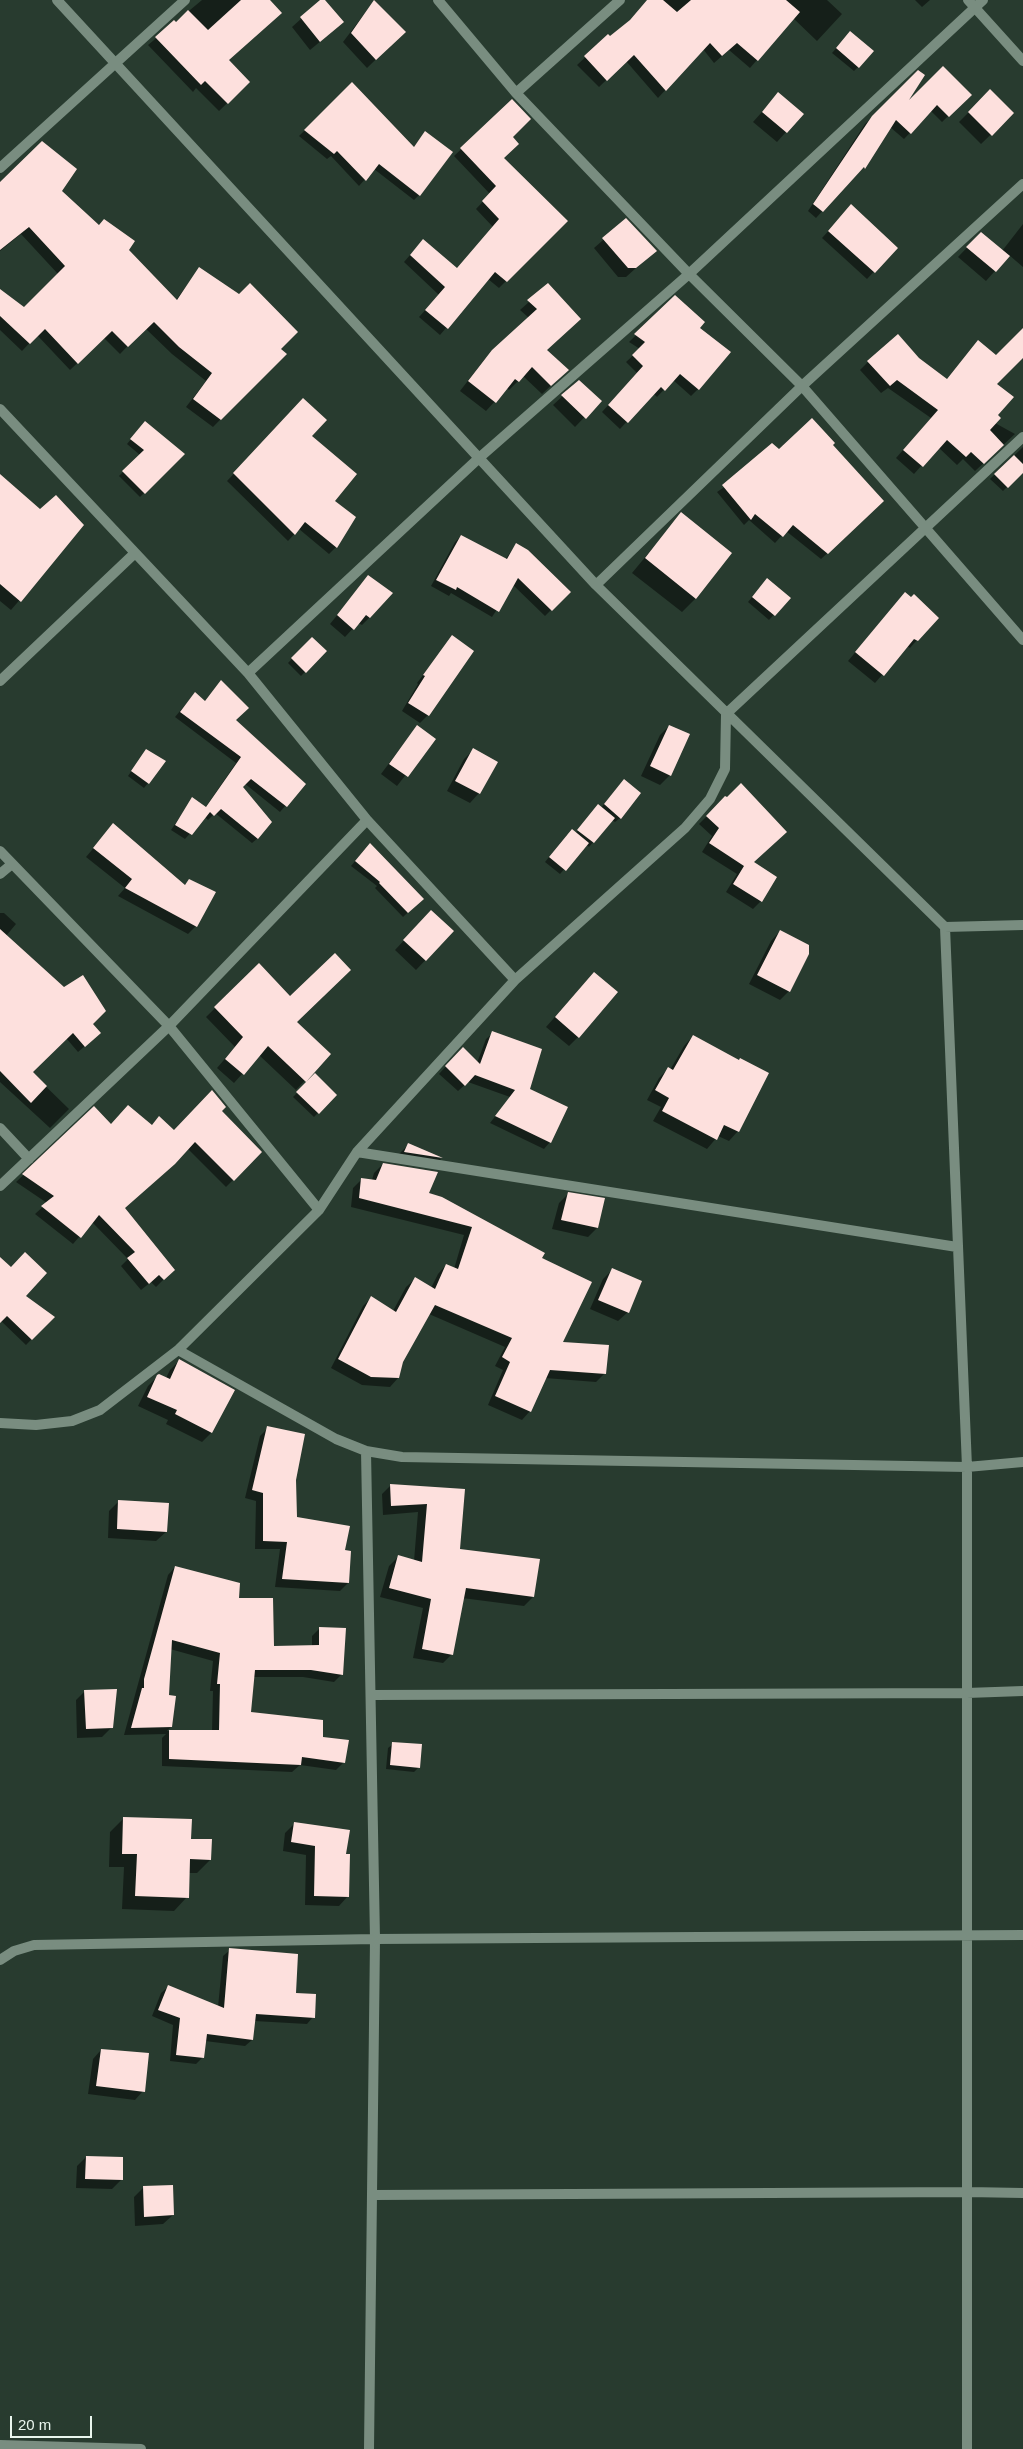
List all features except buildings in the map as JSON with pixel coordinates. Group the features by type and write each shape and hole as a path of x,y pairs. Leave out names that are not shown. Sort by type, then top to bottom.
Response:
{"street":[{"path":"57,0 596,585 945,927 967,1467 967,2449"},
{"path":"0,168 185,0"},
{"path":"438,0 516,93 689,274 802,386 1023,640"},
{"path":"516,93 620,0"},
{"path":"248,673 478,458 689,274 971,4 983,0"},
{"path":"971,4 1023,61"},
{"path":"596,585 802,386 1023,184"},
{"path":"1,413 248,673 367,820 515,980"},
{"path":"0,1423 36,1425 72,1421 100,1410 178,1350 319,1210 357,1152 515,980 685,828 710,799 725,769 726,714 1023,437"},
{"path":"0,681 135,553"},
{"path":"0,1186 168,1026 367,820"},
{"path":"0,851 168,1026 319,1210"},
{"path":"0,874 12,864"},
{"path":"945,927 1023,926"},
{"path":"0,1128 29,1159"},
{"path":"357,1152 957,1247"},
{"path":"178,1350 336,1439 366,1451 402,1457 967,1467 1023,1462"},
{"path":"366,1451 375,1939 369,2449"},
{"path":"371,1695 966,1693 1023,1691"},
{"path":"0,1960 14,1951 34,1945 375,1939 1023,1935"},
{"path":"372,2195 1023,2193"},
{"path":"0,2445 141,2449"}]}
